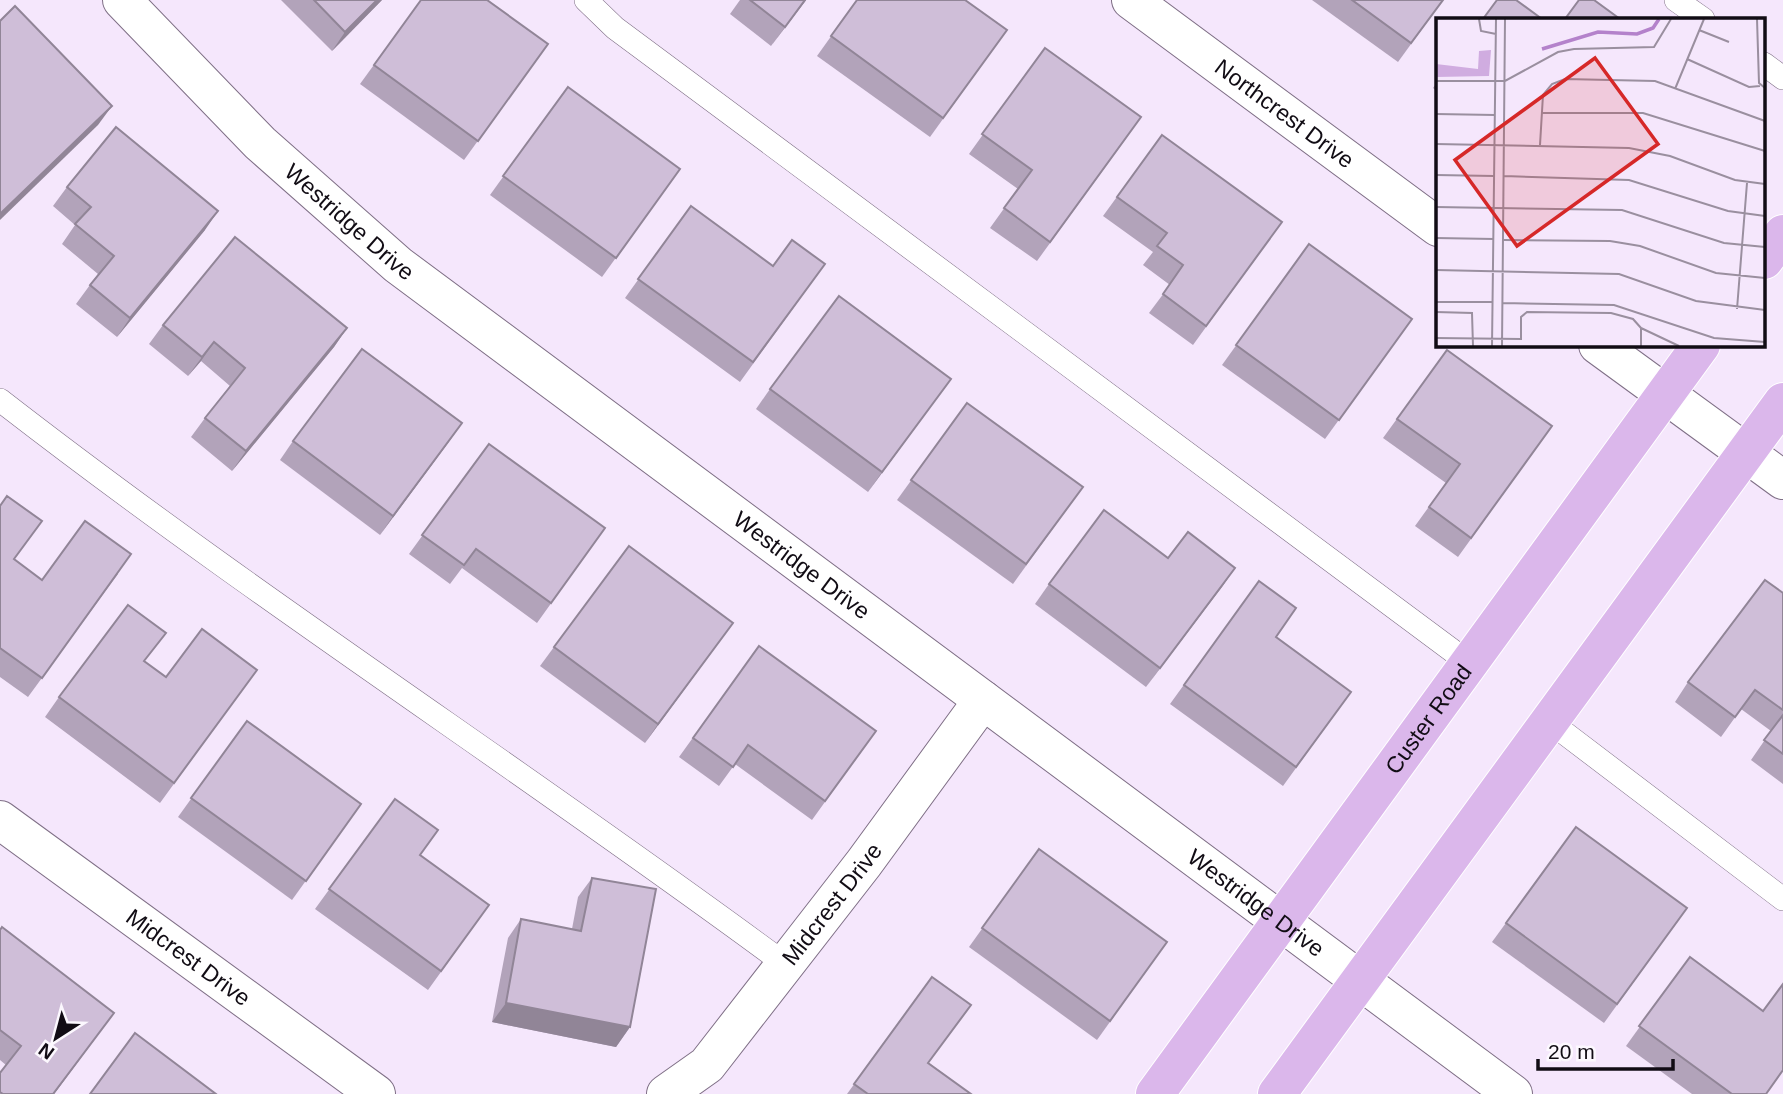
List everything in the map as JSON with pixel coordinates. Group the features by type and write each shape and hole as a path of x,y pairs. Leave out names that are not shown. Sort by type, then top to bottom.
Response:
{"main road":[{"path":"1766,257 1783,234"},
{"name":"Custer Road","path":"1155,1094 1699,346"},
{"path":"1278,1094 1783,402"}],"street":[{"name":"Westridge Drive","path":"122,0 260,144 398,265 1513,1094"},
{"name":"Northcrest Drive","path":"1131,0 1436,226"},
{"path":"1599,346 1783,480"},
{"name":"Midcrest Drive","path":"666,1094 707,1065 983,700"},
{"name":"Midcrest Drive","path":"0,820 376,1094"}],"lane":[{"path":"586,0 615,28 1469,663"},
{"path":"1676,0 1702,18"},
{"path":"1766,65 1783,78"},
{"path":"0,401 205,555 676,883 785,964"},
{"path":"1550,722 1783,899"}],"building":[{"path":"314,0 377,0 345,32"},
{"path":"421,0 487,0 548,44 478,141 374,65"},
{"path":"750,0 805,0 785,27"},
{"path":"857,0 965,0 1007,30 943,118 831,36"},
{"path":"1352,0 1443,0 1411,43"},
{"path":"1497,0 1516,0 1541,18 1484,18"},
{"path":"1579,0 1594,0 1619,18 1566,18"},
{"path":"15,6 112,106 0,214 0,21"},
{"path":"1045,48 1141,117 1050,242 1004,208 1032,170 982,134"},
{"path":"568,87 680,169 616,258 503,176"},
{"path":"116,127 218,211 130,318 90,285 114,256 75,224 91,207 67,187"},
{"path":"1162,135 1282,222 1206,326 1163,294 1183,265 1157,246 1167,233 1117,197"},
{"path":"691,206 773,266 792,240 825,264 753,362 638,279"},
{"path":"235,237 347,328 246,451 205,418 245,368 214,342 202,357 163,325"},
{"path":"1309,244 1412,319 1339,420 1236,345"},
{"path":"839,296 951,379 882,472 770,389"},
{"path":"362,349 462,423 393,516 293,441"},
{"path":"1447,350 1552,426 1471,538 1429,507 1460,464 1397,419"},
{"path":"967,403 1083,487 1026,564 911,480"},
{"path":"489,444 605,528 551,603 476,549 464,565 422,535"},
{"path":"7,496 42,521 14,559 42,580 85,521 131,554 42,678 0,648 0,506"},
{"path":"1104,510 1168,558 1188,532 1235,568 1160,668 1049,584"},
{"path":"629,546 733,623 658,724 554,647"},
{"path":"1765,580 1783,593 1783,710 1755,690 1735,717 1688,682"},
{"path":"1259,581 1296,608 1276,637 1351,692 1296,767 1184,685"},
{"path":"128,605 166,633 144,661 166,677 202,629 257,670 174,783 59,697"},
{"path":"759,646 876,731 825,801 748,745 733,767 693,738"},
{"path":"1783,715 1783,754 1764,740"},
{"path":"247,721 361,804 306,881 191,798"},
{"path":"395,799 438,830 420,855 489,905 441,971 329,889"},
{"path":"1576,827 1687,908 1617,1004 1506,923"},
{"path":"1039,849 1167,942 1110,1021 982,928"},
{"path":"592,878 656,889 630,1027 506,1003 521,919 581,931"},
{"path":"2,927 114,1013 53,1094 0,1092 0,1073 21,1046 0,1030"},
{"path":"1690,957 1763,1011 1783,984 1783,1070 1766,1094 1732,1094 1639,1026"},
{"path":"932,977 971,1005 928,1063 971,1094 868,1094 854,1084"},
{"path":"135,1033 216,1094 90,1094"}]}
